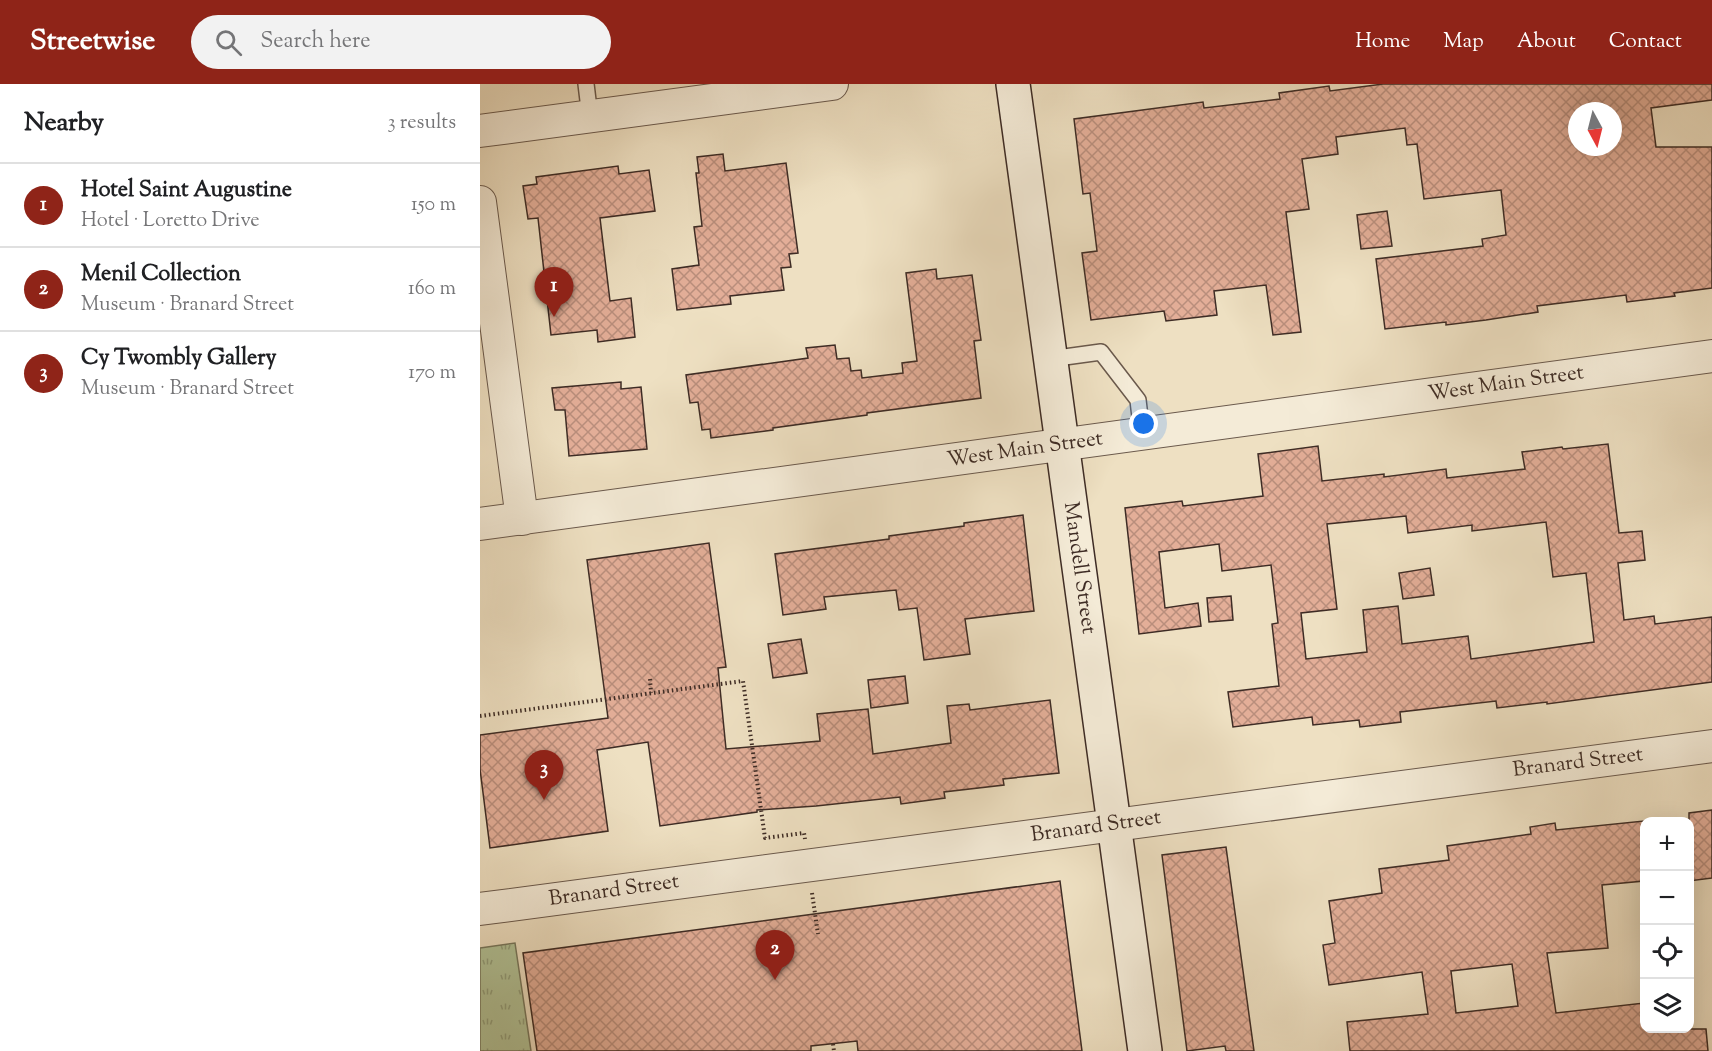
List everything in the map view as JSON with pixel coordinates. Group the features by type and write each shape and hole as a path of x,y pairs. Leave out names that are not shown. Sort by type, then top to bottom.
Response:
{"street":[{"path":"480,131 832,84"},
{"name":"Mandell Street","path":"1013,84 1145,1051"},
{"path":"480,202 522,519"},
{"name":"West Main Street","path":"480,524 1712,356"},
{"name":"Branard Street","path":"480,909 1712,746"}],"lane":[{"path":"586,84 590,117"},
{"path":"1050,359 1101,352 1138,400 1142,434"}],"path":[{"path":"650,679 651,693"},
{"path":"480,716 743,681 765,838 804,833 806,846"},
{"path":"812,889 818,934"},
{"path":"833,1044 834,1051"}],"green space":[{"path":"515,943 531,1051 480,1051 480,948"}],"building":[{"path":"1383,84 1712,84 1712,100 1651,108 1656,147 1712,147 1712,288 1674,293 1675,296 1627,302 1626,295 1537,306 1538,312 1486,320 1385,329 1376,259 1483,246 1482,239 1506,235 1501,190 1424,199 1417,144 1407,145 1405,128 1336,137 1338,154 1302,159 1309,209 1286,212 1301,332 1273,335 1266,285 1214,291 1217,315 1166,321 1164,311 1091,320 1082,253 1097,251 1090,193 1083,194 1074,119 1203,102 1204,108 1280,99 1279,93 1329,86 1330,91"},
{"path":"723,154 725,171 786,163 798,253 789,254 791,267 781,268 784,290 730,296 731,304 677,310 672,269 699,265 694,227 702,226 696,173 699,173 697,157"},
{"path":"618,166 619,174 649,170 655,211 600,218 610,301 631,298 635,337 598,342 597,330 551,335 538,218 528,219 523,186 537,184 536,177"},
{"path":"1387,211 1392,246 1361,249 1357,215"},
{"path":"936,269 937,279 972,275 981,340 974,341 981,398 867,413 867,415 711,438 710,429 702,430 698,402 690,403 686,375 808,358 806,348 835,345 837,359 849,358 851,371 861,370 862,378 903,373 902,363 917,361 906,273"},
{"path":"621,382 621,389 641,387 647,449 569,456 565,410 555,410 552,388"},
{"path":"1608,444 1619,533 1642,531 1645,560 1618,563 1624,620 1654,616 1655,624 1712,617 1712,682 1547,704 1547,702 1497,708 1496,701 1400,712 1401,722 1360,727 1359,720 1313,725 1312,717 1233,727 1228,692 1279,686 1272,624 1278,623 1271,565 1222,571 1219,544 1159,552 1165,608 1198,603 1201,626 1139,634 1125,508 1182,501 1183,506 1263,496 1258,454 1318,446 1322,481 1384,474 1384,477 1446,469 1447,478 1525,469 1522,452 1562,447 1563,449","holes":["1406,516 1408,533 1472,525 1472,531 1546,522 1553,577 1586,573 1594,642 1471,659 1468,636 1402,644 1398,606 1363,610 1367,652 1306,659 1301,613 1337,609 1327,524"]},
{"path":"1023,515 1034,611 965,619 970,654 924,660 917,608 899,610 896,590 824,597 826,609 783,615 775,554 889,539 889,536"},
{"path":"709,543 726,667 718,668 726,749 820,741 817,714 868,709 873,754 951,743 947,706 969,704 970,710 1050,700 1059,773 1003,779 1004,785 944,792 945,798 901,804 900,797 757,810 757,812 660,826 648,742 597,750 608,831 490,848 480,769 480,735 608,718 587,560"},
{"path":"1430,568 1434,595 1403,599 1399,573"},
{"path":"1231,596 1233,620 1209,622 1207,598"},
{"path":"801,639 807,673 773,678 768,644"},
{"path":"905,676 908,703 871,708 868,680"},
{"path":"1712,810 1712,878 1694,880 1694,817 1689,817 1689,813"},
{"path":"1640,821 1640,881 1602,885 1608,948 1547,953 1556,1013 1640,1003 1640,1033 1694,1033 1694,1029 1706,1029 1708,1051 1350,1051 1347,1022 1428,1014 1422,972 1329,985 1323,945 1335,943 1329,901 1382,893 1379,869 1449,860 1447,846 1531,834 1530,827 1555,823 1556,830","holes":["1512,964 1518,1006 1456,1013 1451,971"]},
{"path":"1226,847 1254,1051 1226,1051 1225,1046 1187,1051 1162,855"},
{"path":"1060,881 1082,1051 858,1051 857,1041 811,1046 811,1051 537,1051 523,953"}],"place":[{"name":"Hotel Saint Augustine","path":"554,317"},
{"name":"Cy Twombly Gallery","path":"544,800"},
{"name":"Menil Collection","path":"775,980"}]}
